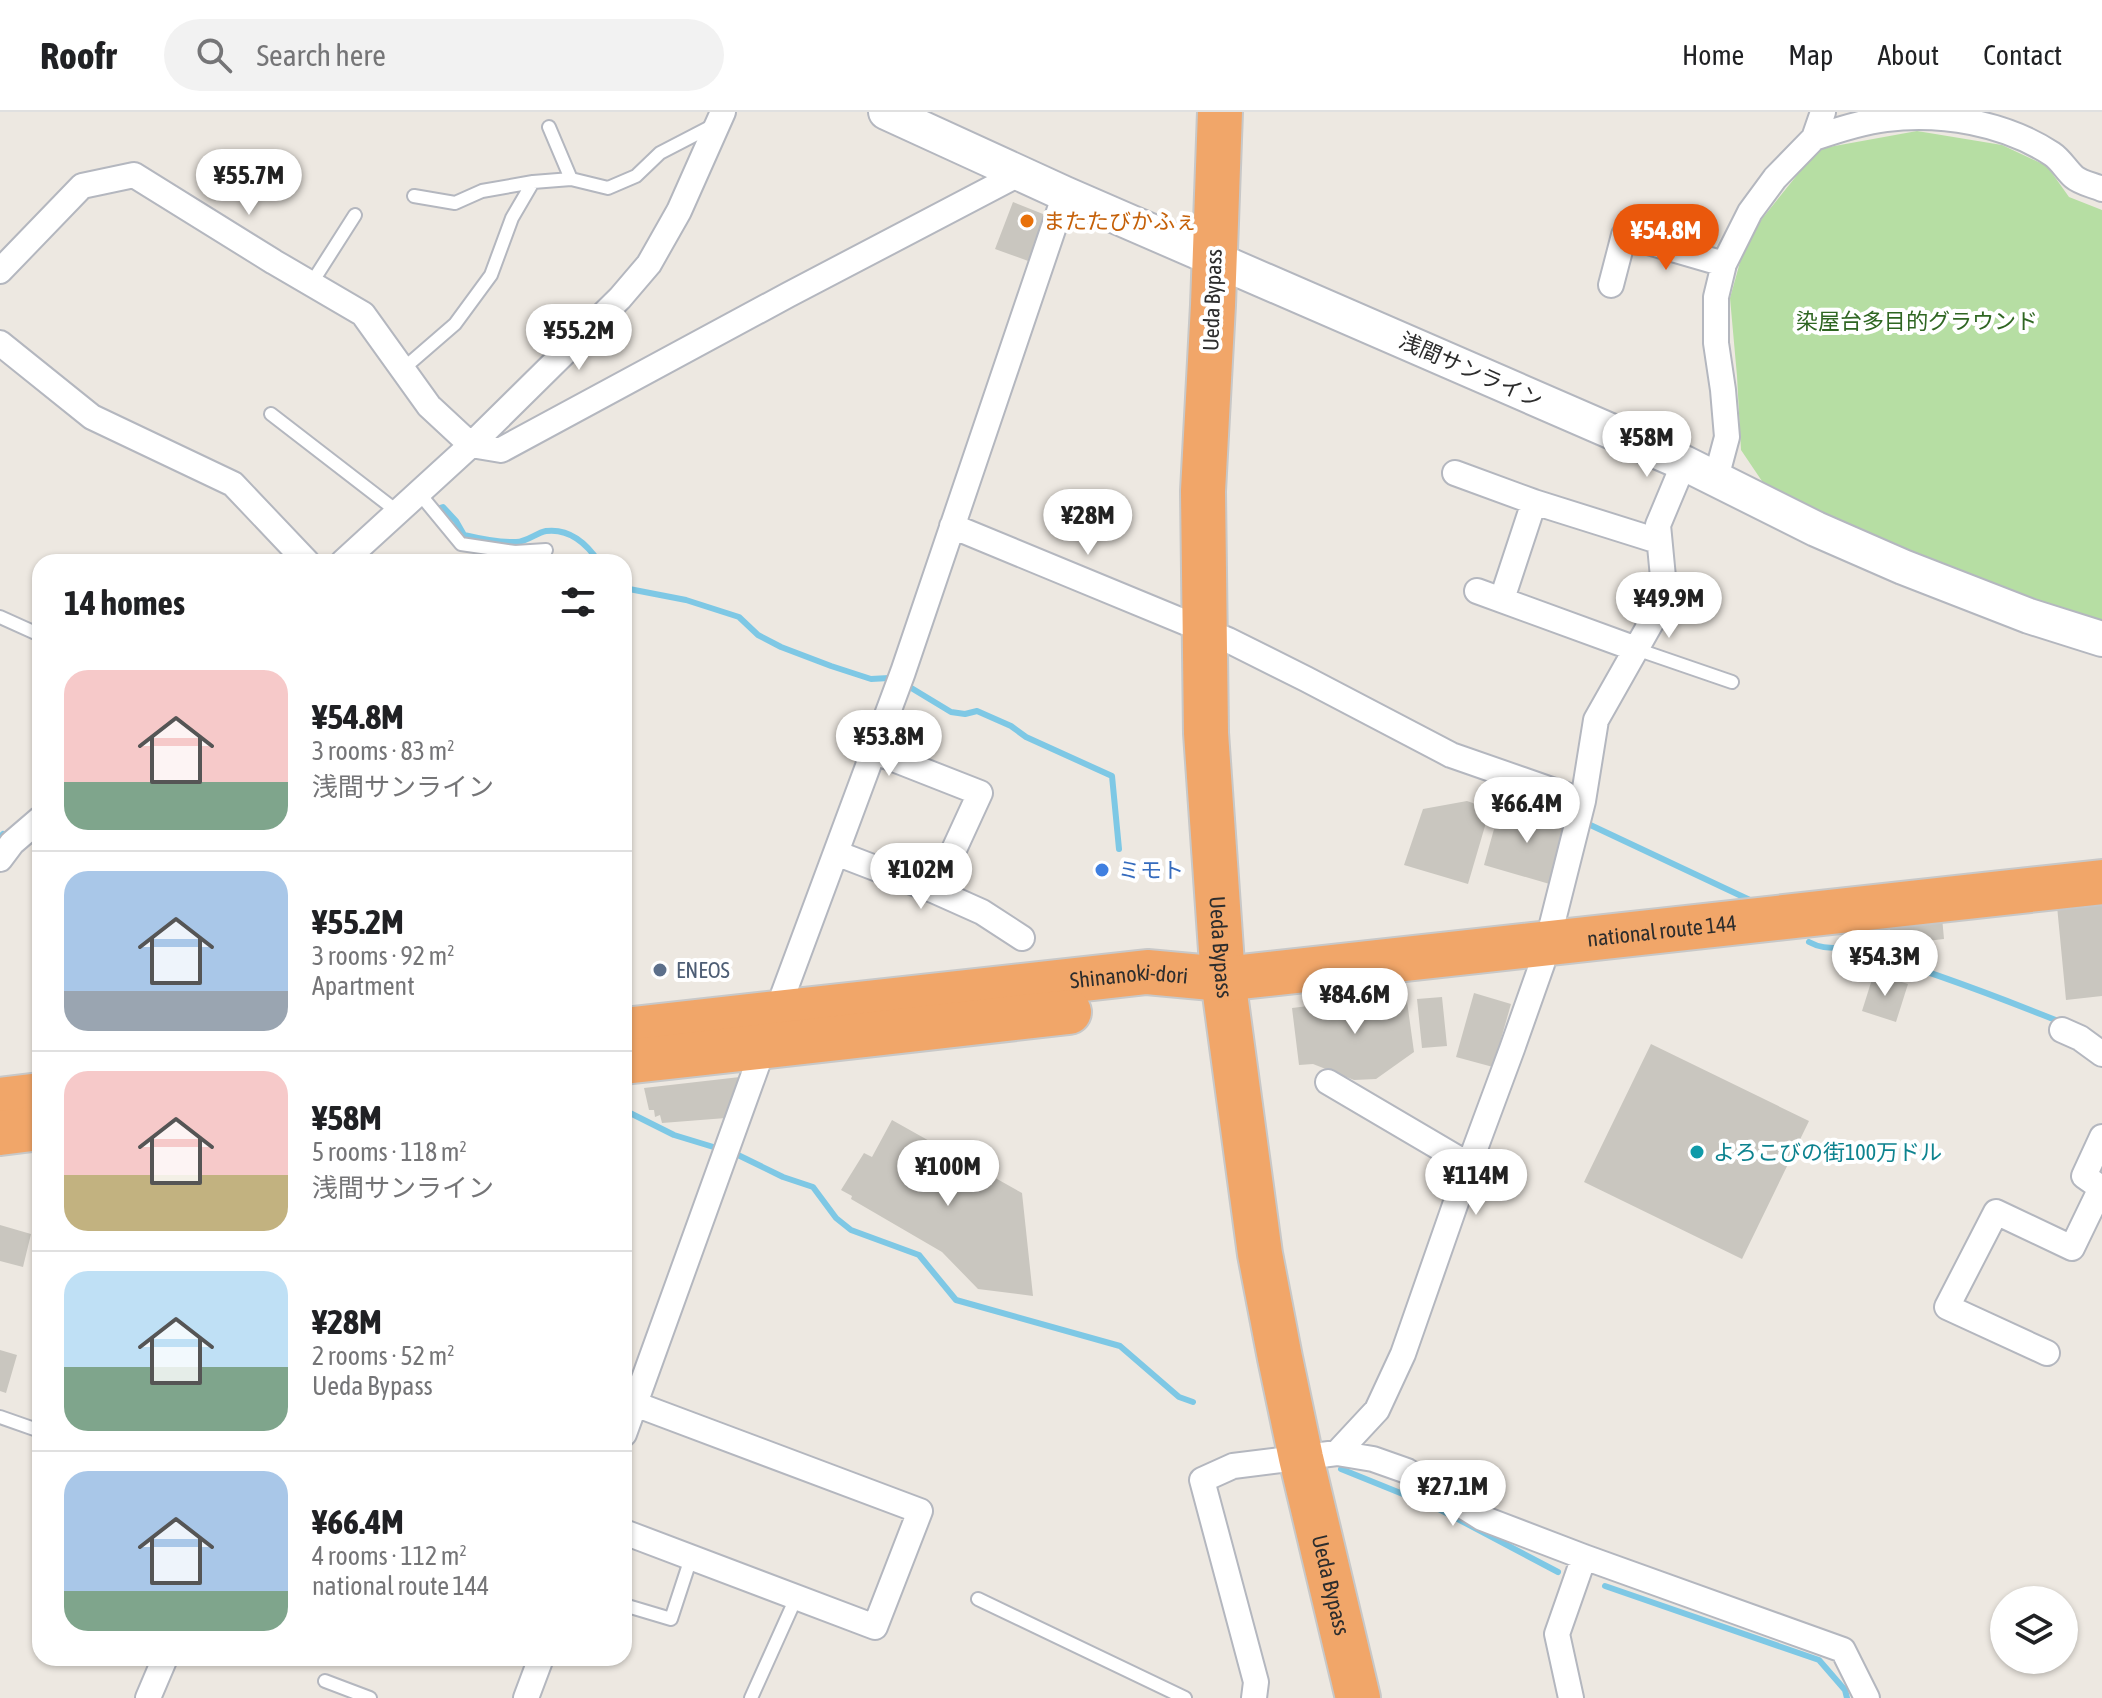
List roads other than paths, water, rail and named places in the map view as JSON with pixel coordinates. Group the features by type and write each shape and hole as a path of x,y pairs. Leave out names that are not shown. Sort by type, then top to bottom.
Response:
{"highway":[{"name":"Ueda Bypass","path":"1220,112 1203,491 1206,733 1223,979 1260,1254 1319,1456 1358,1698"},
{"name":"Ueda Bypass","path":"1216,184 1226,112"},
{"name":"national route 144","path":"1223,979 2102,882"},
{"name":"Shinanoki-dori","path":"632,1030 770,1030 1146,1003 1223,979"},
{"name":"Shinanoki-dori","path":"632,1060 770,1030"},
{"path":"0,1100 32,1096"},
{"path":"0,1133 32,1129"}],"street":[{"name":"浅間サンライン","path":"886,112 1019,174 1684,463 1816,529 1903,567 2029,616 2102,639"},
{"path":"1716,478 1727,437 1716,343 1716,297 1724,264 1750,212 1775,178 1814,138 1823,112"},
{"path":"352,554 471,445 620,298 649,264 679,211 720,118"},
{"path":"1814,138 1850,125 1887,118 1936,118 1978,124 2016,135 2055,156 2075,178 2102,189"},
{"path":"0,271 82,186 134,175 363,314 429,406 471,445 501,450 1019,174"},
{"path":"632,1405 873,751 1065,194"},
{"path":"1611,285 1624,235 1724,264"},
{"path":"0,343 92,417 233,484 299,554"},
{"path":"1319,1456 1377,1410 1403,1354 1542,964 1583,801 1596,720 1665,598 1658,525 1684,463"},
{"path":"1455,473 1534,502 1658,541"},
{"path":"1502,599 1534,502"},
{"path":"952,526 1228,640 1451,755 1583,801"},
{"path":"1477,591 1636,649"},
{"path":"873,751 980,793 935,891"},
{"path":"0,859 12,843 32,826"},
{"path":"836,853 982,912 1022,938"},
{"path":"2062,1030 2080,1038 2102,1054"},
{"path":"1328,1082 1469,1165"},
{"path":"2047,1353 1947,1307 1996,1212 2072,1248 2101,1188 2084,1176 2102,1137"},
{"path":"632,1535 875,1627 920,1511 636,1391"},
{"path":"1254,1698 1256,1682 1202,1480 1233,1466 1319,1456 1373,1459 1407,1471 1482,1518 1843,1650 1867,1698"},
{"path":"1571,1698 1557,1634 1584,1557"},
{"path":"148,1698 162,1666"},
{"path":"526,1698 538,1666"}],"lane":[{"path":"414,196 455,203 482,191 571,179 608,188 636,176 660,153 720,118"},
{"path":"549,127 571,179"},
{"path":"403,369 455,324 491,275 512,218 533,182"},
{"path":"311,284 355,215"},
{"path":"271,414 398,512"},
{"path":"419,493 461,544 515,552 546,550 544,554"},
{"path":"0,617 32,631"},
{"path":"1636,649 1732,682"},
{"path":"0,1417 32,1428"},
{"path":"632,1607 671,1619 691,1558"},
{"path":"751,1698 796,1598"},
{"path":"978,1599 1185,1698"},
{"path":"325,1681 370,1698"}],"waterway":[{"path":"437,509 443,507 464,535 516,542 546,531 563,532 583,543 593,554"},
{"path":"632,590 686,600 739,617 758,635 781,647 871,679 889,678"},
{"path":"908,686 951,712 965,714 977,711 1112,776 1119,849"},
{"path":"1584,822 1752,901"},
{"path":"0,837 3,834"},
{"path":"1809,942 1822,947 1858,950 1910,966 2063,1023"},
{"path":"632,1114 674,1135 720,1149"},
{"path":"738,1155 783,1177 813,1187 836,1218 851,1230 919,1255 956,1300 1120,1346 1179,1397 1193,1402"},
{"path":"1341,1469 1435,1507 1558,1572"},
{"path":"1605,1586 1819,1660 1845,1690 1847,1698"}],"place":[{"name":"またたびかふぇ","path":"1027,221"},
{"name":"ミモト","path":"1102,870"},
{"name":"ENEOS","path":"660,970"},
{"name":"よろこびの街100万ドル","path":"1697,1152"}],"park label":[{"name":"染屋台多目的グラウンド","path":"1917,321"}]}
